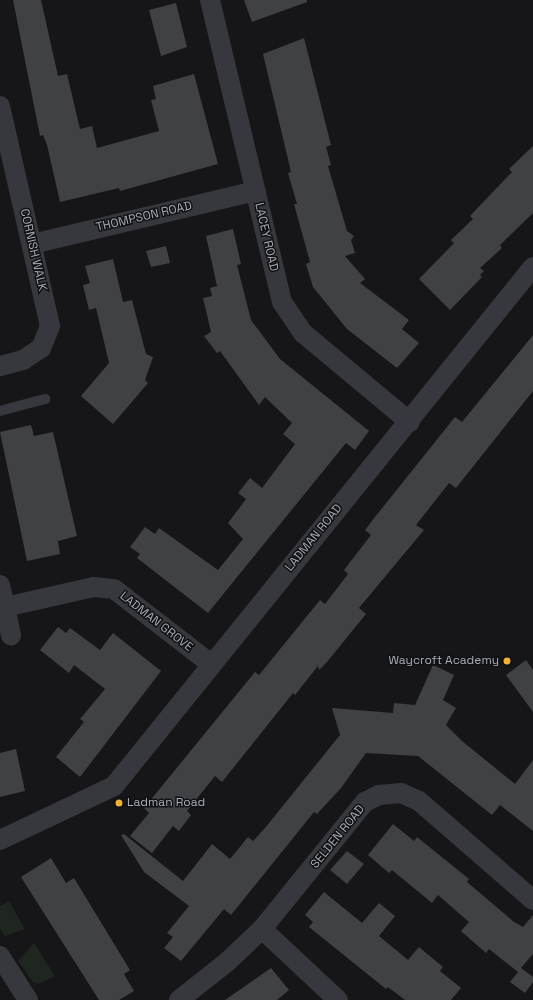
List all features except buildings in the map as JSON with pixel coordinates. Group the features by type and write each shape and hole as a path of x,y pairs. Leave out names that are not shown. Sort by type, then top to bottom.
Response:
{"street":[{"name":"LACEY ROAD","path":"210,0 282,302 303,333 410,422"},
{"name":"CORNISH WALK","path":"0,366 23,360 41,348 50,326 2,119"},
{"name":"THOMPSON ROAD","path":"32,244 256,191"},
{"name":"LADMAN ROAD","path":"0,840 114,786 211,664 410,422 533,267"},
{"path":"0,585 11,635"},
{"name":"LADMAN GROVE","path":"5,607 105,586 114,589 211,664"},
{"name":"SELDEN ROAD","path":"179,1000 227,962 262,929 365,802 390,793 411,796 419,801 532,897"},
{"path":"262,929 338,1000"},
{"path":"0,956 28,1000"}],"lane":[{"path":"0,411 45,399"}],"shaded area":[{"path":"9,901 25,929 5,936 0,929 0,906"},
{"path":"34,943 55,976 38,984 33,982 18,961"}],"place":[{"name":"Waycroft Academy","path":"507,661"},
{"name":"Ladman Road","path":"119,803"}]}
